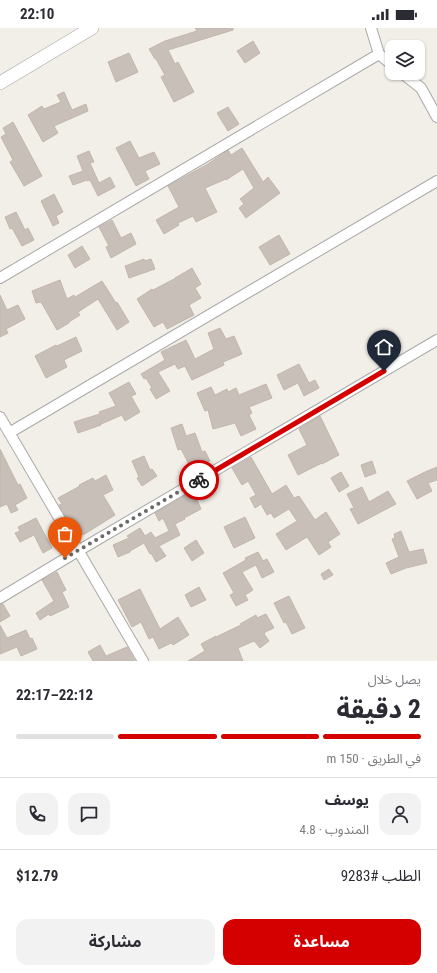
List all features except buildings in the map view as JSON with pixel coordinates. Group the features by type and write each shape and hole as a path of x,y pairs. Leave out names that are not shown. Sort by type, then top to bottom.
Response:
{"street":[{"path":"0,83 92,28"},
{"path":"371,28 379,54 385,59"},
{"path":"0,278 379,54"},
{"path":"411,80 421,88 437,117"},
{"path":"9,433 437,181"},
{"path":"0,598 437,340"},
{"path":"0,417 143,661"}],"way so far":[{"path":"65,558 199,480"}],"route":[{"path":"199,480 384,371"}]}
